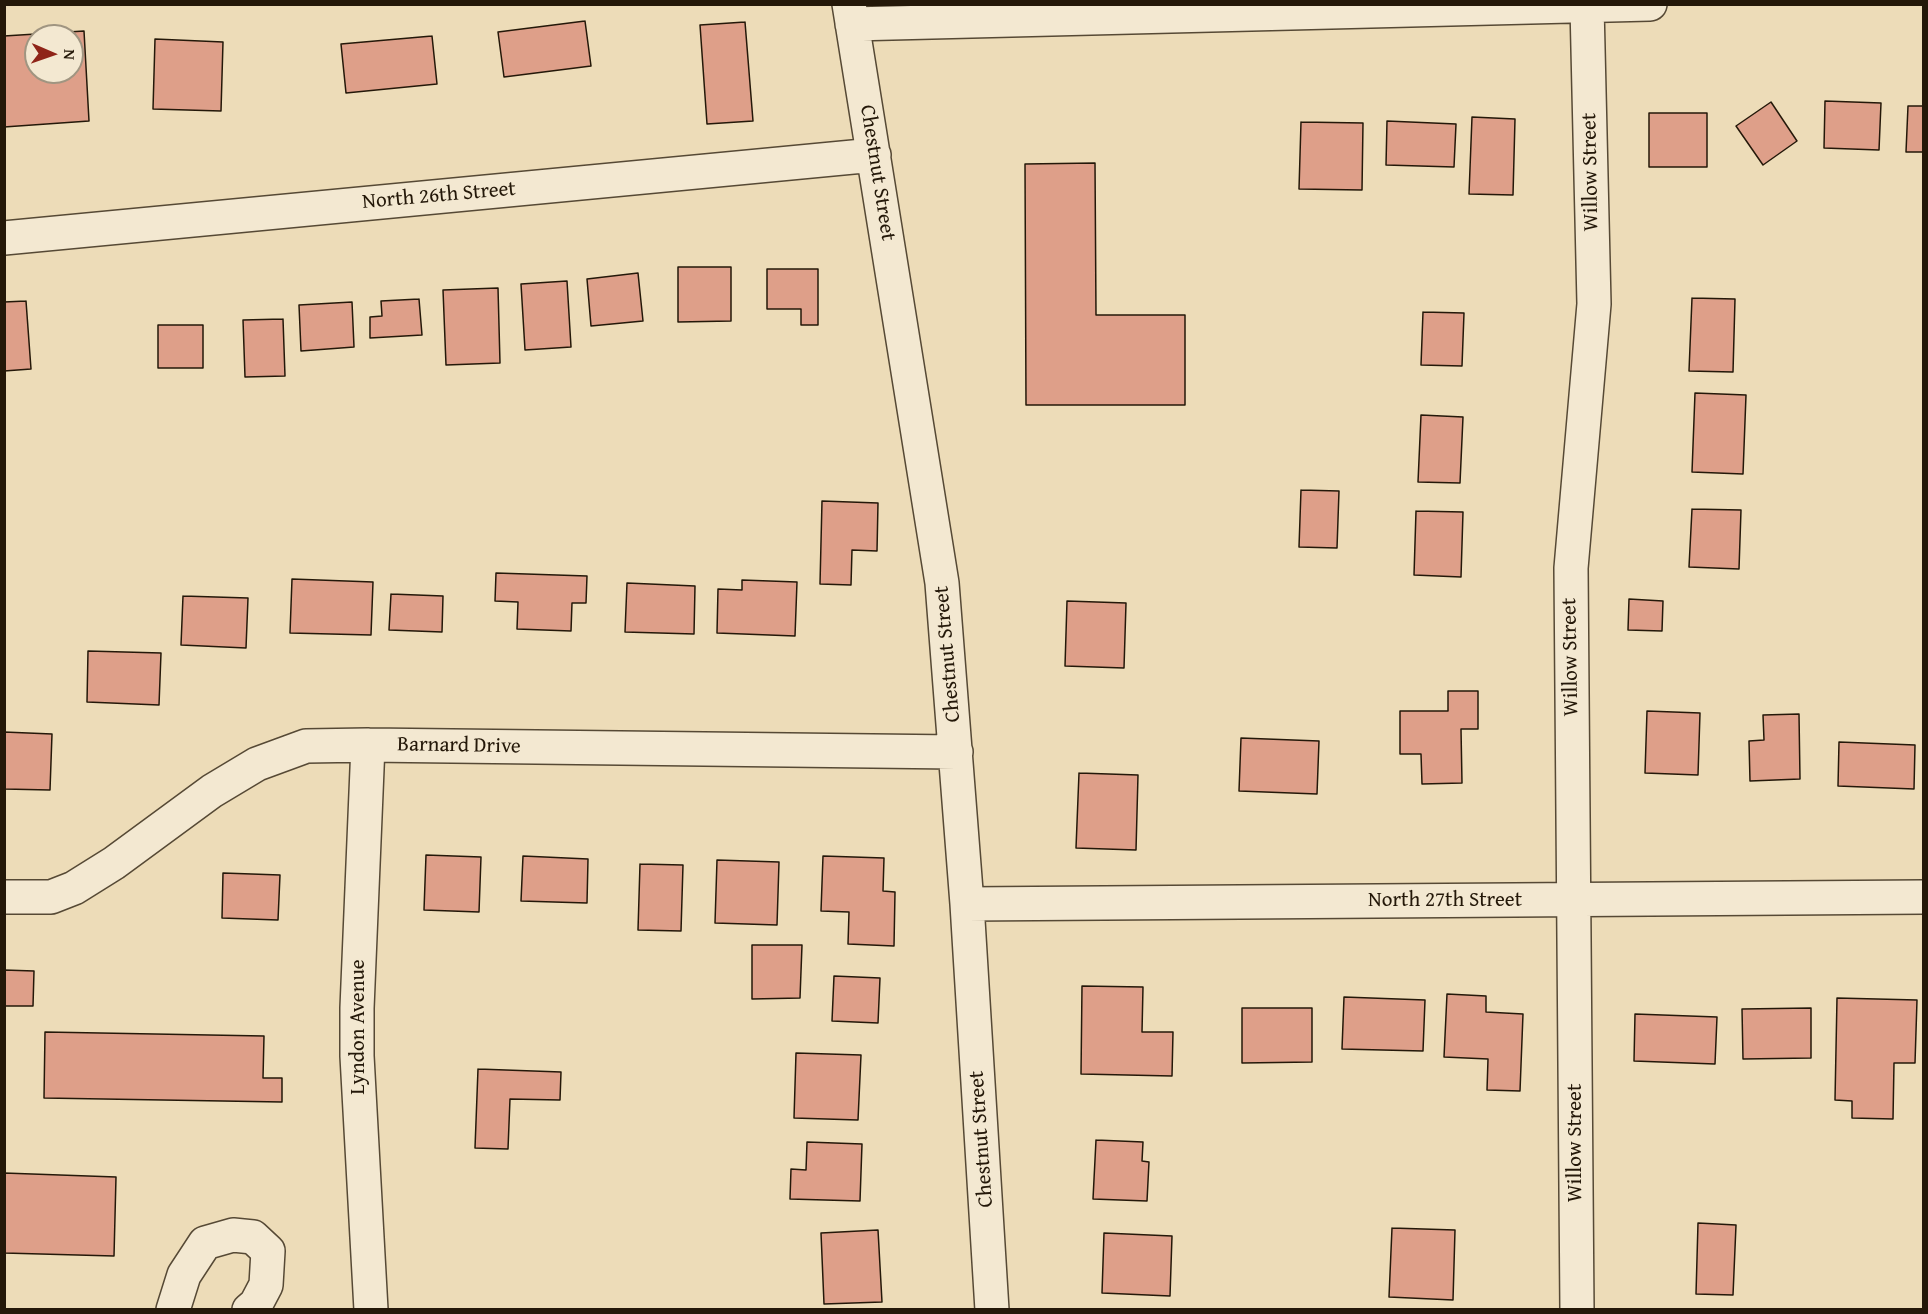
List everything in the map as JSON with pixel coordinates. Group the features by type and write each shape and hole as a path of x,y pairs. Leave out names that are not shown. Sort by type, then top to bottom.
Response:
{"street":[{"path":"851,14 1650,4"},
{"name":"Willow Street","path":"1577,1310 1570,568 1593,304 1587,6"},
{"name":"Chestnut Street","path":"851,14 942,583 967,904 992,1310"},
{"name":"North 26th Street","path":"4,238 874,155"},
{"name":"Lyndon Avenue","path":"368,745 357,1056 371,1310"},
{"name":"Barnard Drive","path":"4,897 51,897 74,888 114,863 212,791 257,764 306,746 956,752"},
{"name":"North 27th Street","path":"967,904 1923,897"},
{"path":"172,1310 184,1275 205,1243 233,1235 253,1238 268,1251 266,1285 256,1304 249,1310"}],"building":[{"path":"585,21 591,66 504,77 498,32"},
{"path":"745,22 753,121 707,124 700,25"},
{"path":"84,31 89,121 4,127 4,36 24,35 24,84 84,84"},
{"path":"432,36 437,84 346,93 341,44"},
{"path":"155,39 223,42 221,111 153,109"},
{"path":"1825,101 1881,103 1879,150 1824,148"},
{"path":"1771,102 1797,141 1763,165 1736,126"},
{"path":"1908,106 1924,106 1924,152 1906,152"},
{"path":"1649,113 1707,113 1707,167 1649,167"},
{"path":"1472,117 1515,119 1513,195 1469,194"},
{"path":"1387,121 1456,124 1454,167 1386,165"},
{"path":"1301,122 1363,123 1362,190 1299,189"},
{"path":"1095,163 1096,315 1185,315 1185,405 1026,405 1025,164"},
{"path":"678,267 731,267 731,321 678,322"},
{"path":"767,269 818,269 818,325 801,325 801,309 767,309"},
{"path":"638,273 643,321 591,326 587,279"},
{"path":"567,281 571,347 525,350 521,284"},
{"path":"498,288 500,363 446,365 443,290"},
{"path":"1692,298 1735,299 1733,372 1689,371"},
{"path":"419,299 422,335 370,338 370,317 382,316 381,301"},
{"path":"26,301 31,369 4,371 4,302"},
{"path":"352,302 354,347 301,351 299,305"},
{"path":"1423,312 1464,313 1462,366 1421,365"},
{"path":"283,319 285,376 245,377 243,320"},
{"path":"158,325 203,325 203,368 158,368"},
{"path":"1695,393 1746,395 1743,474 1692,472"},
{"path":"1421,415 1463,417 1460,483 1418,482"},
{"path":"1301,490 1339,491 1337,548 1299,547"},
{"path":"822,501 878,503 877,551 852,550 851,585 820,584"},
{"path":"1692,509 1741,510 1739,569 1689,567"},
{"path":"1416,511 1463,512 1461,577 1414,575"},
{"path":"496,573 587,576 586,603 572,603 571,631 517,629 518,602 495,601"},
{"path":"292,579 373,582 371,635 290,633"},
{"path":"742,580 797,582 795,636 717,633 718,589 742,590"},
{"path":"627,583 695,586 694,634 625,632"},
{"path":"391,594 443,596 442,632 389,630"},
{"path":"183,596 248,598 246,648 181,645"},
{"path":"1629,599 1663,601 1662,631 1628,630"},
{"path":"1067,601 1126,603 1124,668 1065,666"},
{"path":"88,651 161,653 159,705 87,702"},
{"path":"1448,691 1478,691 1478,729 1461,729 1462,783 1422,784 1421,754 1400,754 1400,711 1448,711"},
{"path":"1647,711 1700,713 1698,775 1645,773"},
{"path":"1799,714 1800,779 1750,781 1749,741 1764,740 1763,715"},
{"path":"4,732 52,734 50,790 4,789"},
{"path":"1241,738 1319,741 1317,794 1239,791"},
{"path":"1839,742 1915,745 1914,789 1838,786"},
{"path":"1079,773 1138,775 1136,850 1076,848"},
{"path":"426,855 481,857 479,912 424,910"},
{"path":"523,856 588,859 587,903 521,901"},
{"path":"823,856 884,858 883,891 895,892 894,946 848,944 849,912 821,911"},
{"path":"717,860 779,862 777,925 715,923"},
{"path":"640,864 683,865 681,931 638,930"},
{"path":"223,873 280,875 278,920 222,918"},
{"path":"752,945 802,945 800,998 752,999"},
{"path":"4,970 34,971 33,1006 4,1006"},
{"path":"834,976 880,978 878,1023 832,1021"},
{"path":"1082,986 1143,987 1142,1032 1173,1032 1172,1076 1081,1074"},
{"path":"1447,994 1486,996 1486,1012 1523,1014 1520,1091 1487,1090 1488,1059 1444,1057"},
{"path":"1344,997 1425,1000 1423,1051 1342,1049"},
{"path":"1837,998 1917,1000 1915,1063 1894,1063 1893,1119 1852,1118 1852,1101 1835,1100"},
{"path":"1242,1008 1312,1008 1312,1062 1242,1063"},
{"path":"1811,1008 1811,1058 1743,1059 1742,1009"},
{"path":"1635,1014 1717,1017 1715,1064 1634,1061"},
{"path":"45,1032 264,1036 263,1078 282,1078 282,1102 44,1098"},
{"path":"796,1053 861,1055 858,1120 794,1118"},
{"path":"478,1069 561,1072 560,1100 510,1099 508,1149 475,1148"},
{"path":"1096,1140 1143,1142 1142,1161 1149,1162 1147,1201 1093,1199"},
{"path":"807,1142 862,1144 860,1201 790,1199 791,1169 806,1170"},
{"path":"4,1173 116,1177 114,1256 4,1253"},
{"path":"1698,1223 1736,1225 1733,1295 1696,1294"},
{"path":"1392,1228 1455,1230 1453,1300 1389,1297"},
{"path":"878,1230 882,1302 824,1304 821,1233"},
{"path":"1104,1233 1172,1236 1170,1296 1102,1293"}]}
